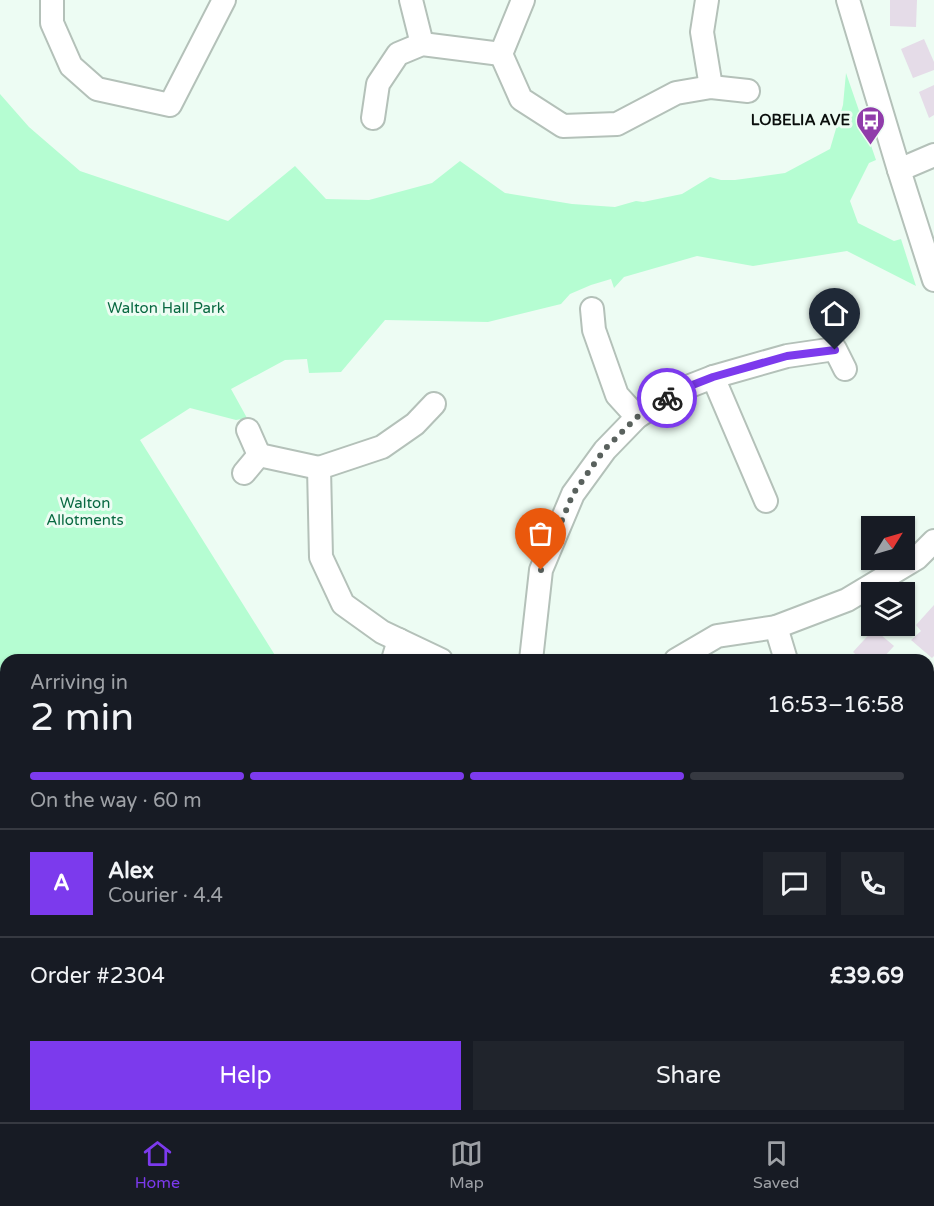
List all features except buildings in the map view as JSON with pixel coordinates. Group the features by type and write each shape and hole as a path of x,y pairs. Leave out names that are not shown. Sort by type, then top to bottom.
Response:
{"street":[{"path":"52,0 52,23 71,66 97,89 170,105 224,0"},
{"path":"411,0 422,44"},
{"path":"523,0 501,54 521,99 562,126 617,124 676,93 711,87 748,91"},
{"path":"707,0 702,32 711,87"},
{"path":"848,0 934,280"},
{"path":"374,118 378,84 398,54 422,44 501,54"},
{"path":"899,170 934,155"},
{"path":"592,309 594,330 617,395 637,417"},
{"path":"532,654 541,570 573,494 604,450 637,417 677,391 713,377 787,356 835,350 845,369"},
{"path":"713,377 766,501"},
{"path":"259,454 319,468 381,447 415,424 434,404"},
{"path":"248,430 259,454"},
{"path":"244,473 259,454"},
{"path":"319,468 321,557 343,604 382,632 396,650 414,654"},
{"path":"686,654 717,636 776,627 847,600 916,558 934,541"},
{"path":"776,627 784,654"}],"green space":[{"name":"Walton Hall Park","path":"846,73 876,160 869,163 850,201 858,223 894,241 901,239 916,286 847,251 753,266 697,256 624,277 614,288 611,279 570,294 561,304 488,322 385,320 341,372 309,373 307,359 285,360 231,389 247,418 236,420 190,408 140,440 274,654 0,654 0,94 29,127 80,171 228,221 295,166 326,199 369,200 432,183 460,161 505,193 572,204 615,207 636,201 643,202 682,194 710,177 735,180 785,173 830,149 843,105"}],"way so far":[{"path":"541,570 573,494 604,450 637,417 667,398"}],"place":[{"name":"LOBELIA AVE","path":"871,146"}],"route":[{"path":"667,398 677,391 713,377 787,356 835,350"}],"park label":[{"name":"Walton Allotments","path":"85,512"}]}
